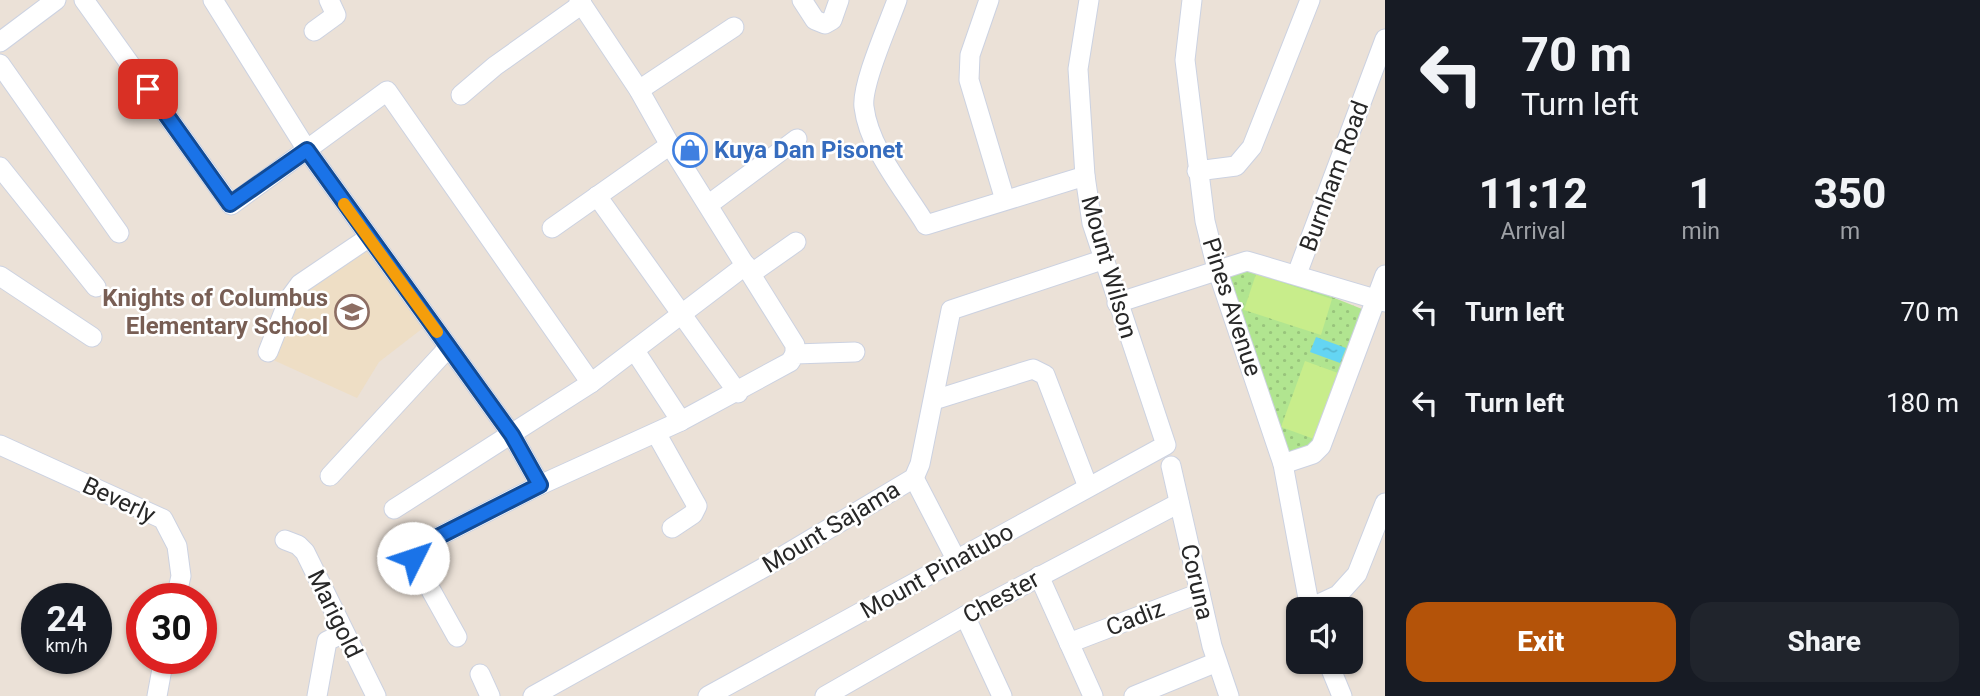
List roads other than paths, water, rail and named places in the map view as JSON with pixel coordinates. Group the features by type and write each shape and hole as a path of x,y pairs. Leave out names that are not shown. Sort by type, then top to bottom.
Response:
{"street":[{"path":"0,42 55,0"},
{"path":"84,0 230,204 387,91 591,383"},
{"path":"213,0 307,150 512,435 540,485"},
{"path":"314,32 336,15 329,0"},
{"path":"802,0 820,24 832,20 839,0"},
{"path":"897,0 863,105 869,128 883,156 926,225 1085,176"},
{"path":"989,0 970,55 969,80 1005,200"},
{"name":"Mount Wilson","path":"1090,0 1078,69 1085,176 1092,223 1102,260 1166,445"},
{"name":"Pines Avenue","path":"1192,0 1185,60 1197,171 1217,269 1283,464 1308,597"},
{"path":"1197,171 1236,166 1252,147 1310,0"},
{"path":"457,637 412,554 420,546 540,485 738,393 790,362 795,354 795,345 749,269 670,145 639,90 580,2 461,95"},
{"path":"639,90 734,27"},
{"name":"Burnham Road","path":"1297,274 1385,39"},
{"path":"0,64 119,233"},
{"path":"708,205 797,139"},
{"path":"552,228 670,145"},
{"path":"0,167 96,287"},
{"path":"597,196 738,393"},
{"path":"268,352 289,299 300,284 368,238"},
{"path":"394,509 591,383 682,315 749,269 796,242"},
{"name":"Mount Sajama","path":"533,696 740,581 914,478 934,400 951,310 1102,260"},
{"path":"1117,303 1247,261 1380,301"},
{"path":"1283,464 1313,454 1321,446 1380,301 1385,275"},
{"path":"0,276 92,337"},
{"path":"330,476 449,348"},
{"path":"635,351 681,421"},
{"path":"795,354 855,352"},
{"path":"934,400 1033,369 1040,371 1045,375 1088,487"},
{"path":"656,433 697,506 693,514 672,528"},
{"name":"Beverly","path":"0,445 163,519 177,546 179,583"},
{"name":"Mount Pinatubo","path":"708,696 1166,445"},
{"name":"Coruna","path":"1171,466 1217,663 1230,696"},
{"path":"914,478 957,561"},
{"name":"Chester","path":"825,696 965,615 1179,503"},
{"path":"1334,597 1357,574 1385,503"},
{"name":"Marigold","path":"285,540 298,545 305,552 376,696"},
{"path":"1039,576 1093,696"},
{"name":"Cadiz","path":"1069,643 1200,593"},
{"path":"965,615 1002,696"},
{"path":"317,696 327,641 344,633"},
{"path":"1134,696 1217,663"},
{"path":"157,696 161,674"},
{"path":"480,674 490,696"},
{"path":"1333,674 1342,696"}],"water":[{"path":"1316,337 1346,348 1340,363 1310,352"}],"place":[{"name":"Kuya Dan Pisonet","path":"690,150"},
{"name":"Knights of Columbus Elementary School","path":"352,312"}]}
